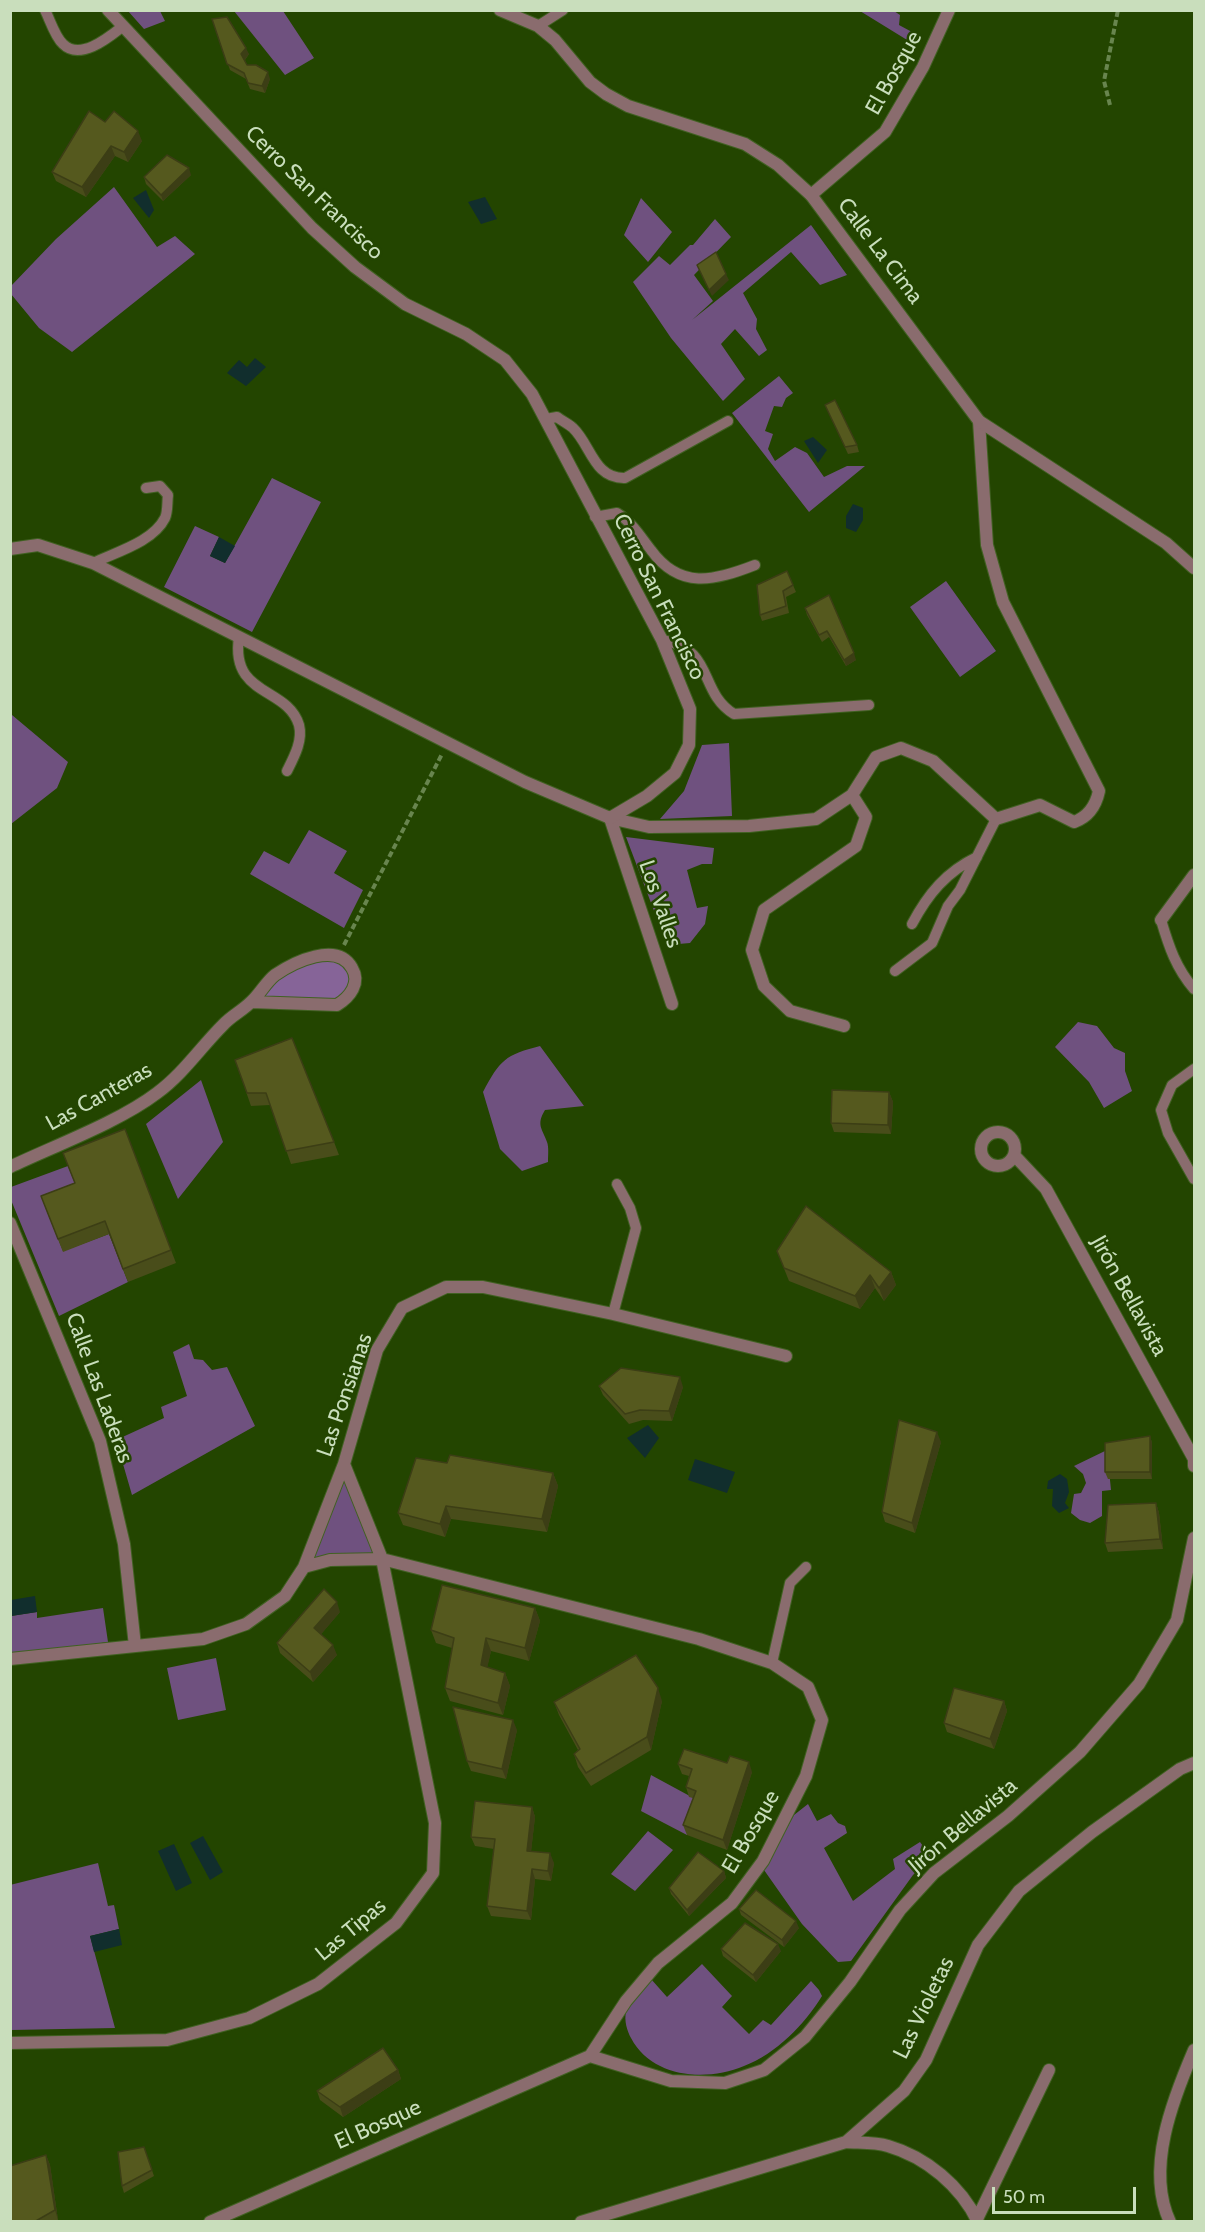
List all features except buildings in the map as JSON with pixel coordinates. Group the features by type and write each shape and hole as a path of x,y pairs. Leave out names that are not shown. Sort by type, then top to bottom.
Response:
{"street":[{"name":"Cerro San Francisco","path":"108,10 312,228 346,260 405,304 466,334 505,360 532,394 662,640 690,709 688,745 675,773 647,796 609,818"},
{"name":"Calle La Cima","path":"500,10 538,26 555,40 590,82 606,94 628,106 745,144 778,165 811,195 979,421 1166,543 1194,568"},
{"name":"El Bosque","path":"811,195 885,132 923,67 949,10"},
{"path":"10,549 38,545 93,563 525,782 609,818 649,827 749,826 816,819 852,795 876,757 901,748 933,761 996,819 1040,805 1074,822 1082,819 1092,808 1099,791 1003,602 987,545 979,421"},
{"path":"844,1026 790,1011 764,986 752,950 764,910 856,846 866,818 852,795"},
{"name":"Los Valles","path":"609,818 672,1004"},
{"path":"1161,920 1194,875"},
{"name":"Las Canteras","path":"10,1167 103,1123 155,1094 189,1065 223,1024 251,1002 274,976 321,955 338,956"},
{"path":"251,1002 337,1005 348,998 355,986 352,967 338,956"},
{"name":"Jirón Bellavista","path":"1014,1155 1029,1168 1046,1189 1194,1459 1194,1466"},
{"name":"Calle Las Laderas","path":"10,1222 100,1441 124,1544 135,1646"},
{"name":"Las Ponsianas","path":"10,1659 202,1639 246,1624 285,1596 304,1568 344,1464 377,1350 402,1308 446,1287 483,1287 612,1314 786,1356"},
{"name":"Las Tipas","path":"10,2043 167,2040 249,2018 318,1984 396,1923 433,1873 435,1823 382,1559 344,1464"},
{"name":"Jirón Bellavista","path":"590,2056 671,2081 725,2083 764,2070 805,2037 850,1982 900,1911 934,1873 1008,1816 1080,1752 1139,1684 1178,1620 1194,1551 1194,1538"},
{"name":"El Bosque","path":"210,2222 590,2056 626,2001 658,1963 732,1903 763,1861 806,1776 822,1720 808,1688 772,1663 699,1639 382,1559 330,1560 304,1568"},
{"name":"Las Violetas","path":"581,2222 846,2142 904,2091 926,2060 978,1945 1019,1891 1092,1832 1180,1769 1194,1763"},
{"path":"1170,2222 1163,2207 1161,2156 1174,2098 1194,2050"},
{"path":"977,2220 1049,2070"},
{"path":"846,2142 888,2146 927,2164 962,2194 977,2220"}],"lane":[{"path":"45,10 63,45 72,48 83,50 107,39 122,27"},
{"path":"538,26 563,10"},
{"path":"546,419 557,417 574,428 591,458 601,469 615,478 625,477 728,421"},
{"path":"93,563 139,543 153,533 166,517 168,495 160,486 146,488"},
{"path":"596,517 617,513 628,520 658,561 678,575 699,579 724,577 754,565"},
{"path":"239,637 237,654 245,675 287,707 299,725 298,747 287,771"},
{"path":"662,640 678,643 693,652 723,707 734,714 869,705"},
{"path":"895,971 932,943 948,906 996,819"},
{"path":"912,924 925,900 945,878 957,866 977,857"},
{"path":"1161,920 1180,973 1194,989"},
{"path":"1194,1069 1172,1086 1161,1110 1168,1133 1194,1179"},
{"path":"612,1314 636,1228 630,1208 617,1184"},
{"path":"772,1663 790,1583 806,1567"}],"path":[{"path":"1110,105 1104,81 1118,10"},
{"path":"338,956 448,743"}],"shaded area":[{"path":"128,11 160,11 165,21 144,29"},
{"path":"234,11 283,11 314,58 285,75"},
{"path":"860,11 894,11 900,15 899,25 912,32 912,43"},
{"path":"114,187 157,247 175,236 195,254 72,352 39,328 11,294 11,286 56,239"},
{"path":"641,198 672,232 648,262 624,235"},
{"path":"715,219 731,237 694,275 713,301 692,320 811,225 847,275 820,285 791,252 743,293 757,319 756,329 767,350 759,356 735,329 721,344 745,379 723,401 671,338 633,282 659,256 670,265 690,245 693,245"},
{"path":"779,376 793,393 786,398 782,407 774,406 765,431 773,434 768,449 775,461 795,447 807,453 824,477 847,466 865,466 809,512 732,413"},
{"path":"272,478 321,502 252,632 164,587 195,526 219,537 210,556 225,563"},
{"path":"946,581 996,651 960,677 910,607"},
{"path":"12,715 68,762 57,788 11,824"},
{"path":"729,743 732,816 660,819 684,791 702,745"},
{"path":"309,830 347,851 334,873 363,890 344,928 250,874 264,851 289,864"},
{"path":"626,837 714,848 712,864 702,864 687,870 697,908 708,906 705,924 690,943 667,945"},
{"path":"333,954 355,976 337,1005 251,1002 274,976"},
{"path":"1078,1022 1097,1026 1114,1048 1125,1053 1125,1071 1132,1091 1104,1108 1089,1082 1055,1047"},
{"path":"540,1046 584,1106 545,1110 540,1123 548,1144 548,1162 522,1171 500,1149 483,1092 505,1060 519,1052"},
{"path":"201,1080 223,1142 178,1199 146,1124"},
{"path":"68,1166 80,1196 46,1209 63,1251 109,1234 128,1282 59,1316 11,1200 11,1187"},
{"path":"189,1344 194,1359 203,1360 212,1370 227,1367 255,1426 132,1495 116,1440 164,1418 161,1407 187,1396 173,1352"},
{"path":"1107,1450 1111,1490 1102,1491 1102,1516 1090,1523 1080,1520 1071,1513 1074,1494 1081,1493 1086,1483 1083,1474 1074,1466"},
{"path":"344,1464 382,1559 304,1567"},
{"path":"103,1608 108,1642 11,1656 11,1616 37,1612 37,1618"},
{"path":"216,1658 226,1710 178,1720 167,1668"},
{"path":"651,1775 699,1801 687,1835 641,1811"},
{"path":"808,1804 817,1821 831,1814 838,1823 845,1826 847,1833 824,1848 853,1901 895,1869 893,1859 920,1842 931,1857 913,1875 851,1961 838,1962 802,1924 764,1870 794,1815"},
{"path":"648,1831 673,1850 635,1891 611,1874"},
{"path":"98,1863 108,1906 114,1905 119,1929 90,1936 115,2028 11,2030 10,1885"},
{"path":"702,1964 732,1996 722,2007 749,2034 763,2020 771,2025 811,1981 822,1996 789,2037 756,2061 713,2074 697,2075 666,2069 652,2062 640,2051 628,2032 626,2012 633,1999 651,1979 667,1997"}],"water":[{"path":"146,190 154,210 149,218 133,198"},
{"path":"485,197 497,219 481,224 468,202"},
{"path":"255,358 266,367 246,386 227,373 239,360 247,367"},
{"path":"813,437 827,450 818,463 804,441"},
{"path":"853,504 863,508 863,520 856,532 846,528 846,516"},
{"path":"219,537 235,546 225,563 210,556"},
{"path":"648,1425 659,1438 645,1458 627,1438"},
{"path":"695,1459 735,1472 727,1493 688,1480"},
{"path":"1060,1474 1067,1479 1069,1492 1065,1503 1069,1508 1059,1513 1052,1506 1053,1489 1047,1489 1048,1481"},
{"path":"35,1596 37,1612 11,1616 11,1600"},
{"path":"203,1836 223,1872 210,1880 190,1843"},
{"path":"174,1844 192,1883 176,1891 158,1851"},
{"path":"119,1929 122,1945 94,1952 90,1936"}]}
